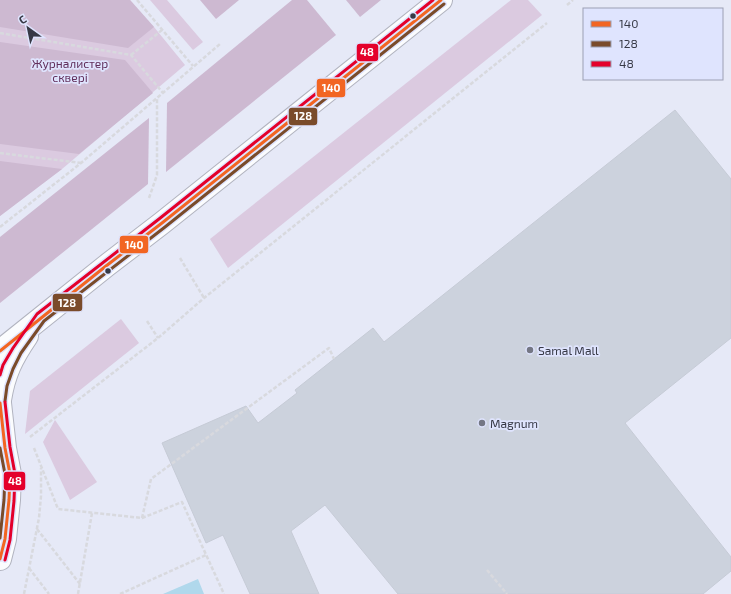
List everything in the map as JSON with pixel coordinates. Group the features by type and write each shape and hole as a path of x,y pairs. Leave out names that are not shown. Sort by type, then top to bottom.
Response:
{"street":[{"path":"0,351 441,0"},
{"path":"0,400 2,385 8,367 17,350 40,318"},
{"path":"0,404 10,474 5,539 0,559"}],"path":[{"path":"136,0 193,66"},
{"path":"567,5 573,0"},
{"path":"224,594 182,502 142,518 58,509 29,437 158,338 204,298 547,23"},
{"path":"131,55 162,30"},
{"path":"0,33 131,55 163,93"},
{"path":"0,227 81,163 220,44"},
{"path":"149,198 157,175 157,98"},
{"path":"0,153 81,163"},
{"path":"180,258 204,298"},
{"path":"147,321 158,338"},
{"path":"142,518 151,479 329,348 334,359"},
{"path":"24,594 39,518 41,465"},
{"path":"78,594 92,513"},
{"path":"37,529 80,584"},
{"path":"120,594 206,555"},
{"path":"28,568 49,594"},
{"path":"488,570 507,594"}],"green space":[{"name":"Журналиcтер сквері","path":"0,0 130,0 185,65 62,169 0,216"},
{"path":"0,0 130,0 154,27 128,48 0,27"},
{"path":"150,0 167,0 203,42 193,50"},
{"path":"200,0 239,0 216,19"},
{"path":"292,0 307,0 336,35 166,172 167,103"},
{"path":"346,0 381,0 360,17"},
{"path":"511,0 528,0 542,15 228,268 210,239"},
{"path":"0,42 125,60 153,93 79,154 0,144"},
{"path":"149,118 148,184 0,303 0,237"},
{"path":"0,161 62,169 0,216"},
{"path":"121,319 139,343 25,434 30,391"},
{"path":"55,420 97,482 70,500 43,442"}],"water":[{"path":"198,579 204,594 163,594"}],"building":[{"name":"Samal Mall","path":"675,110 731,179 731,338 625,423 731,557 731,571 703,594 398,594 325,505 291,531 319,594 250,594 223,535 206,543 162,443 246,406 258,423 297,393 295,390 373,328 384,342"}],"transit line":[{"name":"48","path":"0,375 3,365 13,348 37,314 159,219 433,0"},
{"name":"140","path":"0,351 441,0"},
{"name":"128","path":"5,401 7,386 13,369 21,353 44,321 165,227 444,4"},
{"name":"48","path":"5,402 10,447 15,474 10,540 5,560"},
{"name":"140","path":"0,403 5,448 10,474 5,539 0,559"},
{"name":"128","path":"0,448 5,474 0,538"}],"place":[{"name":"Samal Mall","path":"530,350"},
{"name":"Magnum","path":"482,423"}]}
